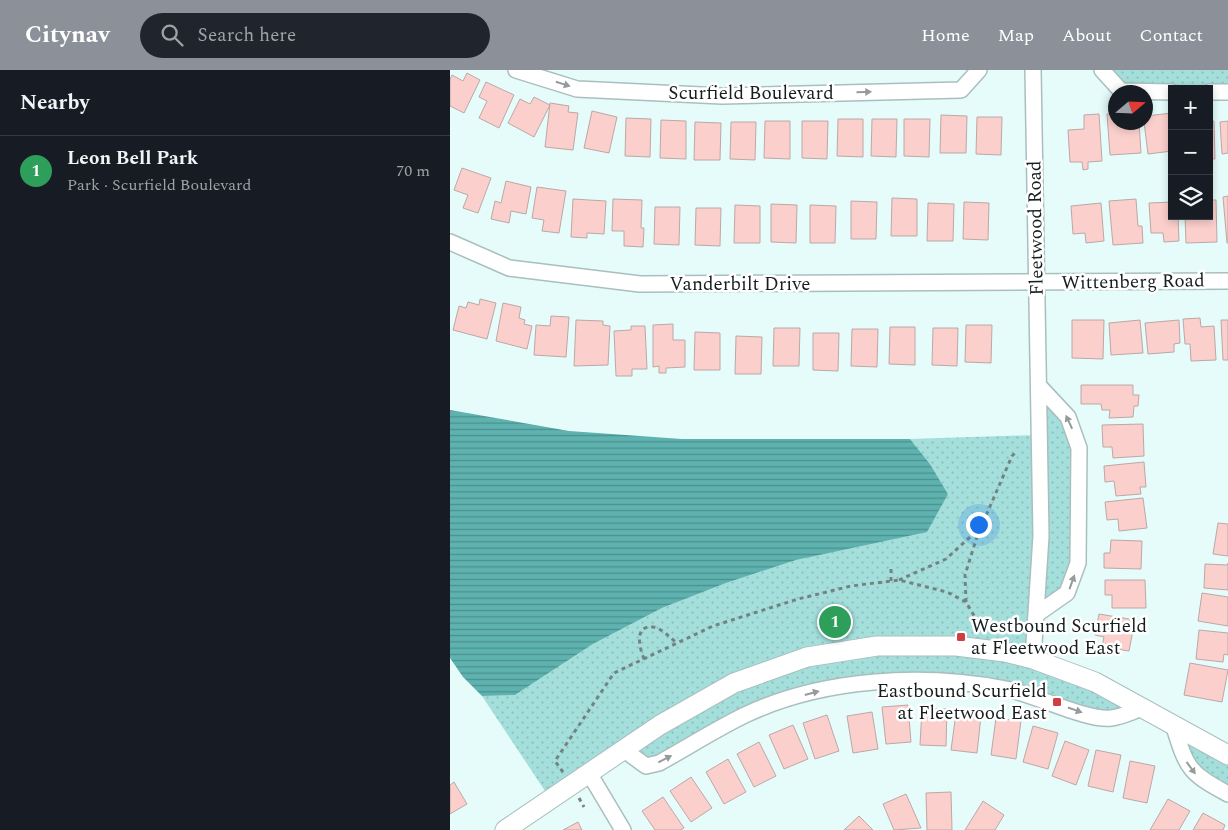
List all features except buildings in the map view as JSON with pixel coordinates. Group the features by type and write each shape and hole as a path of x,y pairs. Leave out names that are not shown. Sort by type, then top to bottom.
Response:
{"street":[{"name":"Scurfield Boulevard","path":"516,70 577,89 722,96 961,90 979,70"},
{"name":"Fleetwood Road","path":"1033,70 1041,536 1033,659"},
{"path":"1102,70 1121,91 1168,92"},
{"path":"1213,92 1228,92"},
{"name":"Vanderbilt Drive","path":"450,242 509,268 640,284 1037,283"},
{"name":"Wittenberg Road","path":"1037,283 1228,281"},
{"path":"1037,614 1067,593 1078,564 1079,457 1079,448 1068,418 1039,386"},
{"path":"505,830 660,725 734,683 807,658 877,646 956,646 1005,652 1033,659 1095,682 1140,709 1228,755"},
{"path":"623,749 646,766 659,763 746,715 781,701 857,684 911,680 1006,689 1092,716 1111,718 1140,709"},
{"path":"1174,727 1184,758 1199,778 1228,794"},
{"path":"589,773 623,830"}],"path":[{"path":"976,619 966,602 965,575 980,527 1012,456 1016,452"},
{"path":"555,761 614,673 713,626 798,599 851,586 899,580 946,558 980,527"},
{"path":"890,581 891,566"},
{"path":"899,580 947,592 966,602"},
{"path":"644,659 638,645 640,634 646,628 653,627 677,643"}],"shaded area":[{"path":"1102,70 1228,70 1228,92 1213,90 1213,85 1168,85 1168,90 1153,90 1153,85 1116,85"},
{"path":"1039,386 1079,448 1078,563 1067,593 1037,614 1033,659 1140,709 1111,718 1047,701 911,680 781,701 659,763 622,749 553,803 482,696 515,695 593,644 662,608 726,583 796,560 859,545 948,494 930,464 910,439 1037,435"},
{"path":"450,410 569,431 682,439 910,439 930,464 948,494 927,532 796,560 726,583 662,608 593,644 515,695 482,696 463,677 450,658"},
{"path":"1174,727 1228,755 1228,794 1199,778"}],"place":[{"name":"Leon Bell Park","path":"835,622"},
{"name":"Westbound Scurfield at Fleetwood East","path":"961,637"},
{"name":"Eastbound Scurfield at Fleetwood East","path":"1057,702"}]}
